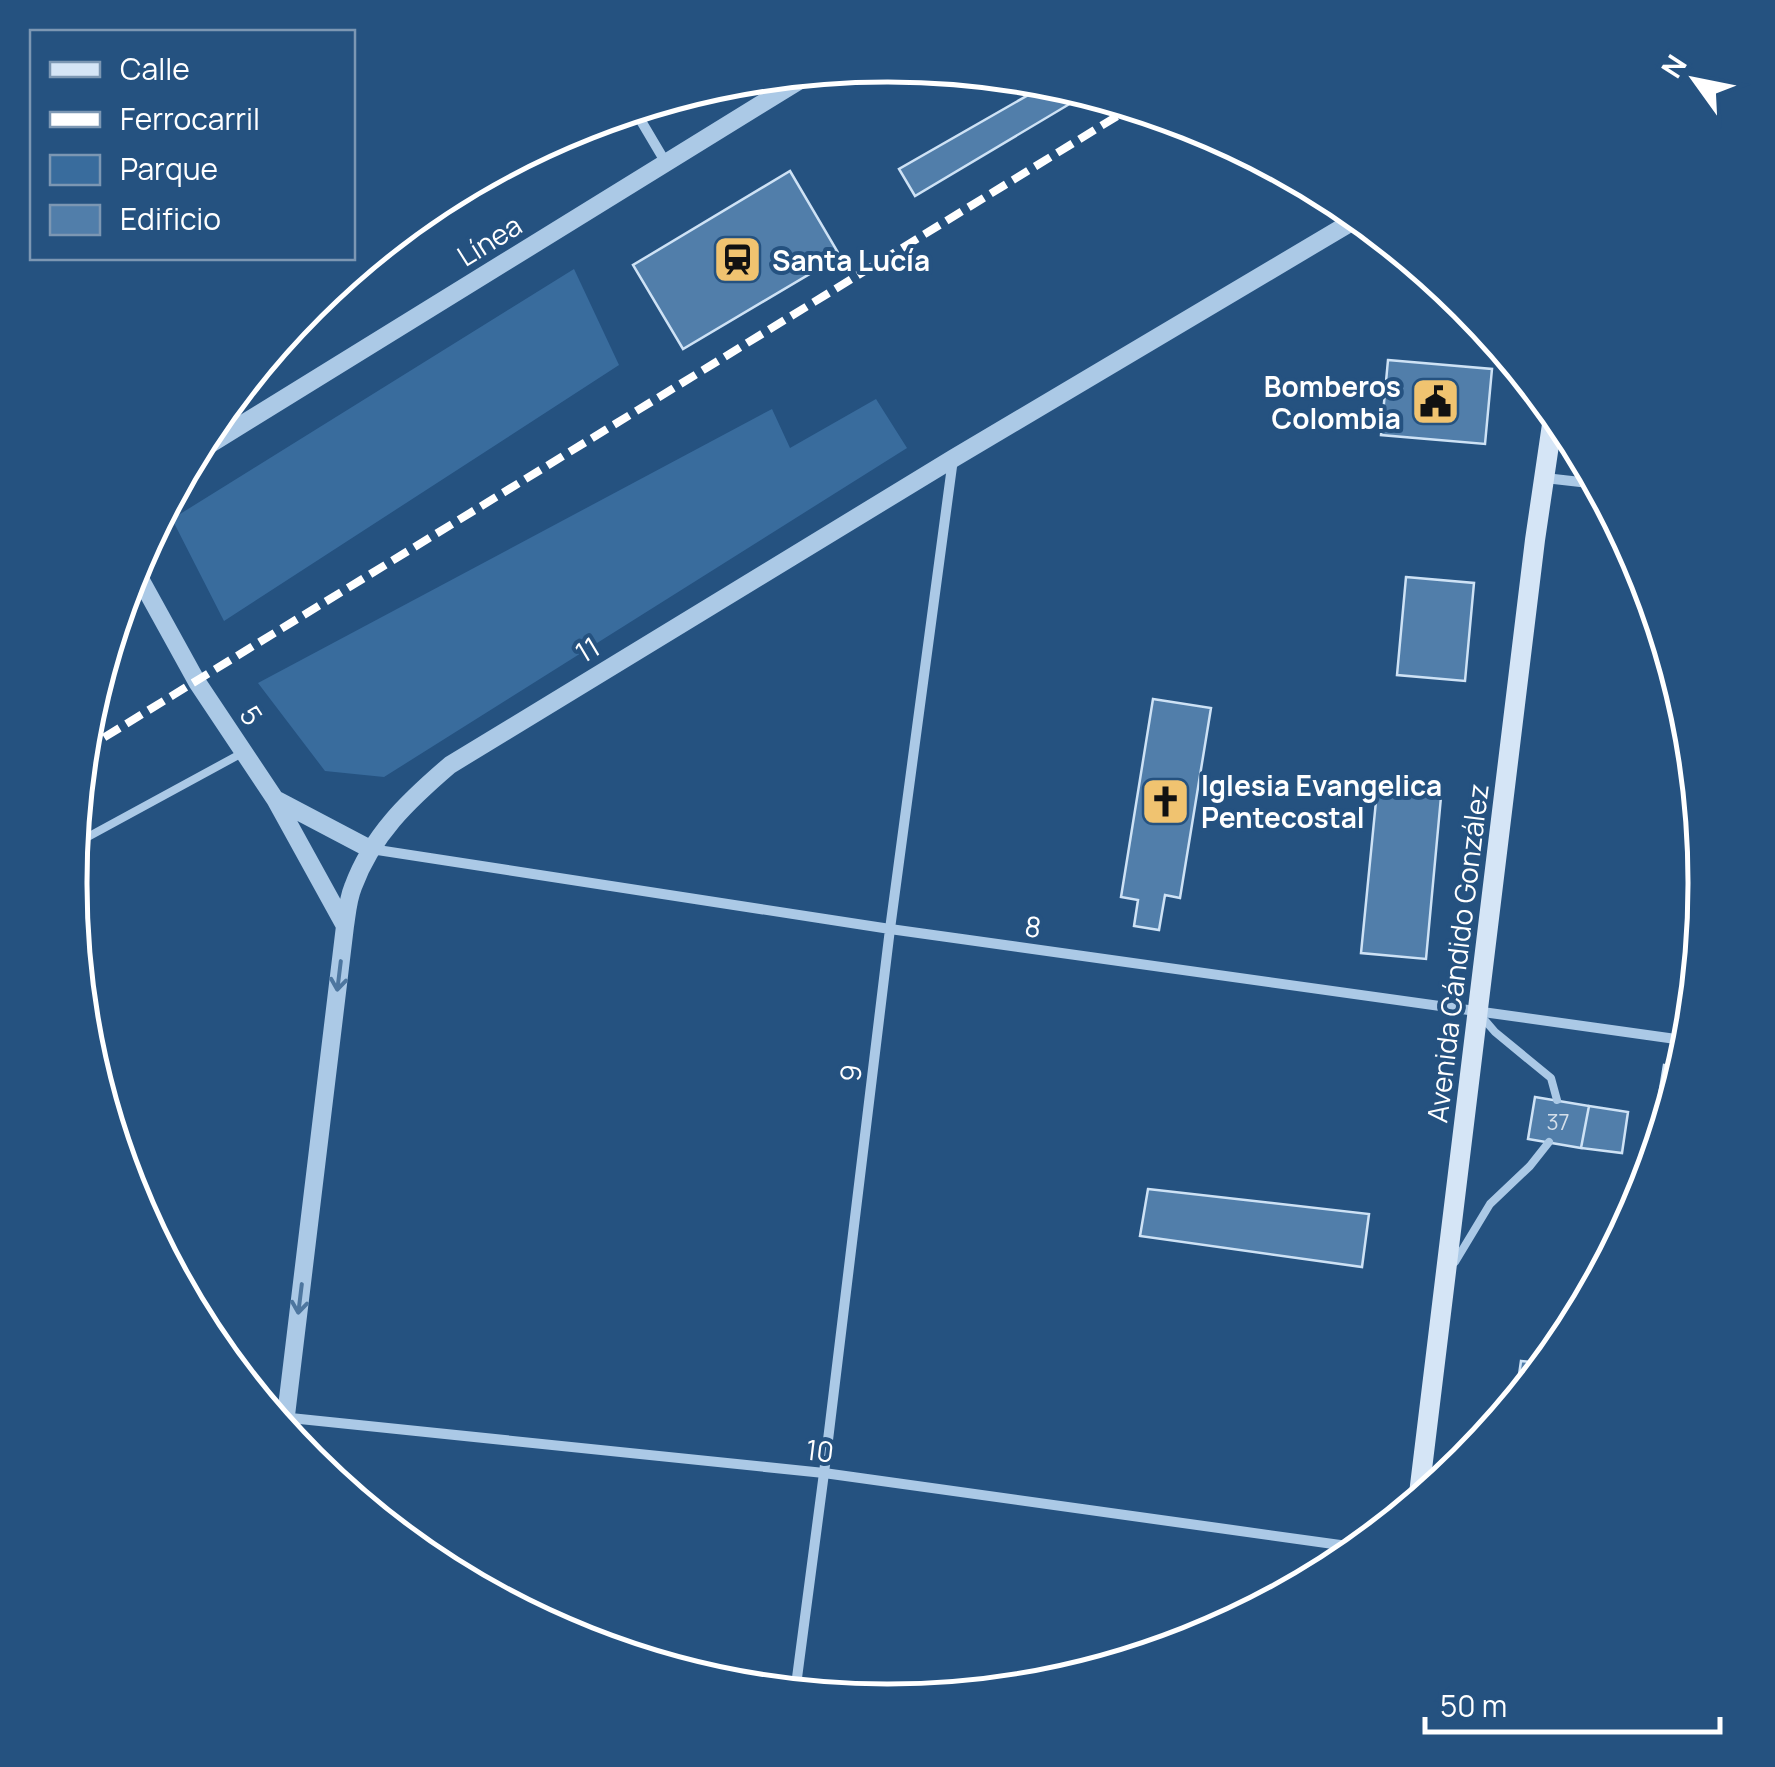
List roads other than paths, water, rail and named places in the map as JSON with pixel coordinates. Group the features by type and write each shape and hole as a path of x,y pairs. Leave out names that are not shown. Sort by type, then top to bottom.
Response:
{"main road":[{"name":"Avenida Cándido González","path":"1420,1482 1532,559 1551,434"}],"street":[{"name":"Línea","path":"222,437 786,89"},
{"path":"641,122 666,163"},
{"name":"11","path":"282,1408 344,926 352,890 370,849 405,804 450,766 954,458 1346,226"},
{"name":"9","path":"796,1679 954,458"},
{"path":"1545,478 1580,482"},
{"name":"5","path":"144,585 198,682 275,799 370,849"},
{"path":"275,799 344,926"},
{"name":"8","path":"370,849 890,929 1673,1039"},
{"name":"10","path":"296,1423 824,1473 1340,1545"}],"lane":[{"path":"88,836 244,752"},
{"path":"1477,1011 1494,1032 1550,1078 1557,1100"},
{"path":"1445,1278 1490,1204 1549,1142"}],"railway":[{"path":"100,740 1117,116"}],"place":[{"name":"Santa Lucía","path":"737,260"},
{"name":"Bomberos Colombia","path":"1436,402"},
{"name":"Iglesia Evangelica Pentecostal","path":"1166,801"}]}
